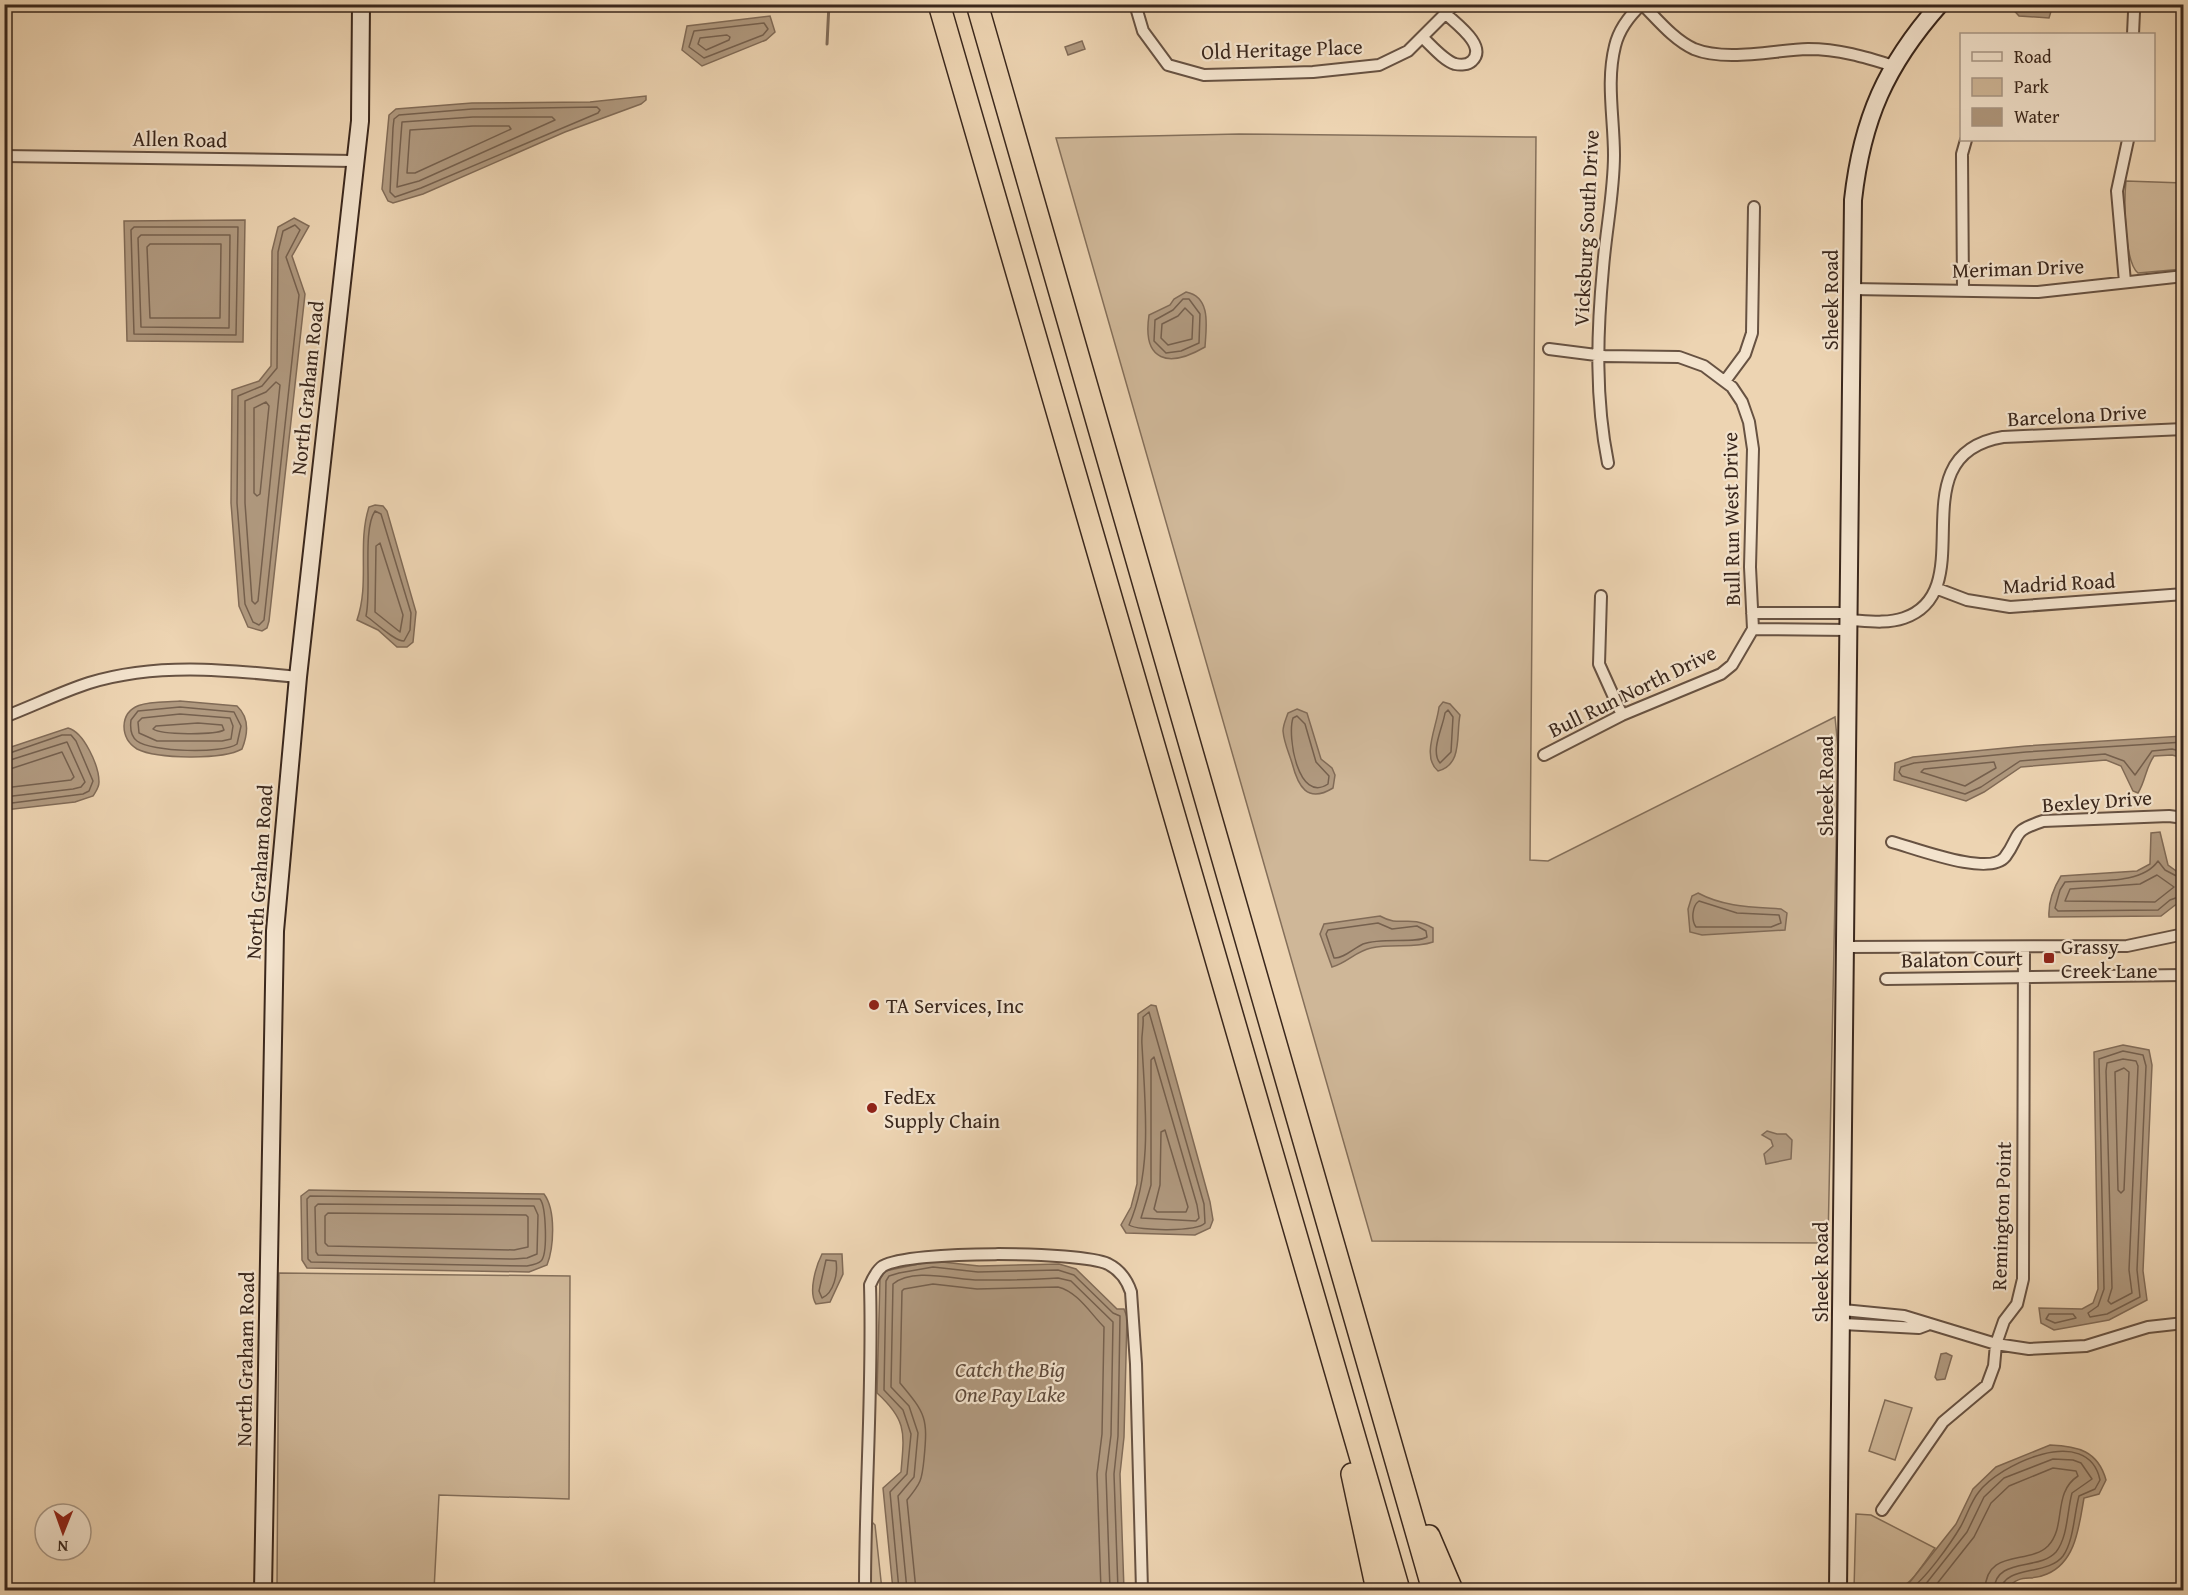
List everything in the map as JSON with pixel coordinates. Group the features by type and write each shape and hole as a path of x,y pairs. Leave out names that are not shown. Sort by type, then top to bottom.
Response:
{"highway":[{"path":"939,4 1399,1590"},
{"path":"977,4 1433,1590"},
{"path":"1312,1286 1377,1590"},
{"path":"1395,1457 1452,1590"}],"street":[{"name":"North Graham Road","path":"263,1590 275,931 298,677 360,121 362,4"},
{"name":"Old Heritage Place","path":"1135,4 1143,31 1168,64 1204,75 1314,72 1378,65 1408,51 1455,4"},
{"path":"1642,4 1675,37 1695,49 1721,54 1810,49 1844,51 1894,66"},
{"name":"Vicksburg South Drive","path":"1608,463 1599,420 1599,356 1602,270 1614,156 1610,99 1612,59 1621,30 1628,18 1642,4"},
{"name":"Sheek Road","path":"1838,1590 1843,1317 1853,200 1857,163 1870,115 1894,66 1911,39 1940,4"},
{"path":"2133,33 2134,12"},
{"path":"1422,37 1453,63 1472,62 1477,49 1471,38 1446,14"},
{"path":"1963,291 1962,154 1966,141"},
{"path":"2125,282 2117,191 2128,141"},
{"name":"Allen Road","path":"4,156 354,160"},
{"path":"1725,381 1745,354 1752,333 1754,207"},
{"name":"Meriman Drive","path":"1852,289 2038,292 2184,276"},
{"name":"Bull Run West Drive","path":"1549,350 1599,356 1679,357 1704,366 1725,381 1742,402 1749,422 1753,448 1750,567 1753,629"},
{"name":"Barcelona Drive","path":"1938,589 1945,489 1950,475 1967,452 1980,444 2003,437 2184,429"},
{"path":"1752,613 1850,621 1890,621 1904,618 1926,604 1938,589"},
{"name":"Madrid Road","path":"1938,589 1967,600 2010,607 2184,594"},
{"path":"1601,596 1599,664 1622,715"},
{"path":"1753,629 1850,621"},
{"name":"Bull Run North Drive","path":"1544,755 1622,715 1721,674 1732,666 1753,629"},
{"path":"4,717 90,683 141,672 172,669 298,677"},
{"name":"Bexley Drive","path":"1892,842 1979,866 1995,865 2004,858 2015,836 2026,827 2043,821 2169,816 2184,818"},
{"path":"1846,947 2127,946 2184,934"},
{"name":"Remington Point","path":"1882,1510 1942,1422 1987,1385 1994,1366 1996,1344 2004,1321 2017,1304 2023,1279 2024,948"},
{"name":"Balaton Court","path":"1886,979 2184,975"},
{"path":"865,1590 870,1285 883,1266 900,1261 927,1256 991,1255 1083,1257 1108,1264 1128,1282 1131,1292 1136,1364 1142,1590"},
{"path":"1843,1317 1918,1328 1927,1325 1996,1344 2029,1349 2086,1346 2148,1327 2184,1323"}],"green space":[{"path":"1239,134 1536,137 1530,860 1548,861 1835,717 1838,748 1828,1243 1372,1241 1056,138"},
{"path":"2126,181 2183,183 2183,269 2138,273 2133,267 2126,230"},
{"path":"279,1273 570,1276 569,1499 439,1495 434,1590 277,1590"},
{"path":"1885,1400 1912,1408 1895,1460 1869,1451"},
{"path":"1856,1514 1871,1515 1935,1548 1910,1581 1895,1589 1854,1590"},
{"path":"872,1522 875,1525 882,1590 868,1590"}],"water":[{"path":"2009,5 2053,5 2049,18 2019,16"},
{"path":"770,16 775,32 766,40 702,66 682,50 687,26"},
{"path":"1082,41 1085,49 1068,55 1065,47"},
{"path":"646,96 646,100 641,104 565,132 423,194 393,203 388,201 382,189 389,115 396,109 472,103 590,102"},
{"path":"294,218 309,226 292,256 305,294 269,621 267,628 262,631 248,627 239,606 231,503 232,390 259,381 271,366 272,251 278,227"},
{"path":"245,220 243,342 127,341 124,221"},
{"path":"1186,292 1200,300 1204,307 1206,314 1205,347 1180,357 1161,356 1154,351 1150,343 1149,315 1170,305 1174,299"},
{"path":"383,506 387,511 416,612 413,642 407,647 397,647 378,630 357,620 363,592 366,521 369,507"},
{"path":"180,701 237,706 247,726 242,749 220,755 190,757 146,752 137,749 129,742 124,726 130,711 137,706 153,702"},
{"path":"1443,702 1450,704 1460,715 1455,756 1446,768 1438,771 1433,765 1430,750 1439,707"},
{"path":"1297,709 1307,713 1321,759 1332,768 1335,775 1333,788 1324,792 1316,794 1305,790 1294,771 1283,731 1288,713"},
{"path":"68,728 80,736 90,750 99,782 93,796 75,802 5,810 5,749"},
{"path":"2183,736 2183,758 2172,755 2154,756 2138,793 2133,791 2121,766 2106,760 2021,767 1984,792 1966,801 1894,780 1895,763 1913,757 2026,746"},
{"path":"2160,832 2168,865 2183,876 2183,899 2161,916 2049,917 2049,906 2061,876 2137,871 2150,864 2151,833"},
{"path":"1698,893 1728,904 1781,909 1787,913 1785,930 1702,935 1690,932 1688,909 1692,896"},
{"path":"1380,916 1394,921 1417,922 1433,928 1433,942 1371,948 1332,967 1320,934 1324,924"},
{"path":"1151,1005 1156,1006 1210,1202 1213,1220 1210,1228 1195,1235 1126,1233 1121,1225 1131,1207 1137,1184 1138,1014"},
{"path":"2123,1045 2149,1050 2152,1065 2143,1271 2147,1300 2109,1320 2054,1330 2041,1323 2039,1308 2082,1309 2093,1303 2098,1289 2094,1052"},
{"path":"1767,1131 1786,1134 1792,1140 1791,1159 1766,1164 1764,1154 1773,1146 1771,1140 1762,1135"},
{"path":"309,1190 544,1194 551,1209 552,1219 552,1239 547,1265 529,1272 307,1268 302,1260 301,1196"},
{"path":"822,1254 842,1254 843,1274 830,1302 816,1304 813,1286 815,1272"},
{"name":"Catch the Big One Pay Lake","path":"933,1261 979,1266 1059,1264 1076,1269 1117,1309 1124,1309 1127,1317 1124,1437 1120,1474 1124,1590 893,1590 883,1488 901,1472 903,1438 899,1420 877,1393 880,1279 885,1271"},
{"path":"1946,1353 1952,1356 1945,1379 1937,1380 1935,1377 1941,1354"},
{"path":"2050,1445 2086,1452 2098,1462 2106,1480 2099,1494 2084,1498 2074,1542 2070,1552 2057,1568 2047,1574 2016,1581 2005,1590 1899,1590 1910,1582 1956,1524 1973,1489 1996,1467"}],"waterway":[{"path":"827,44 829,4"}],"place":[{"name":"Grassy Creek Lane","path":"2049,958"},
{"name":"TA Services, Inc","path":"874,1005"},
{"name":"FedEx Supply Chain","path":"872,1108"}]}
